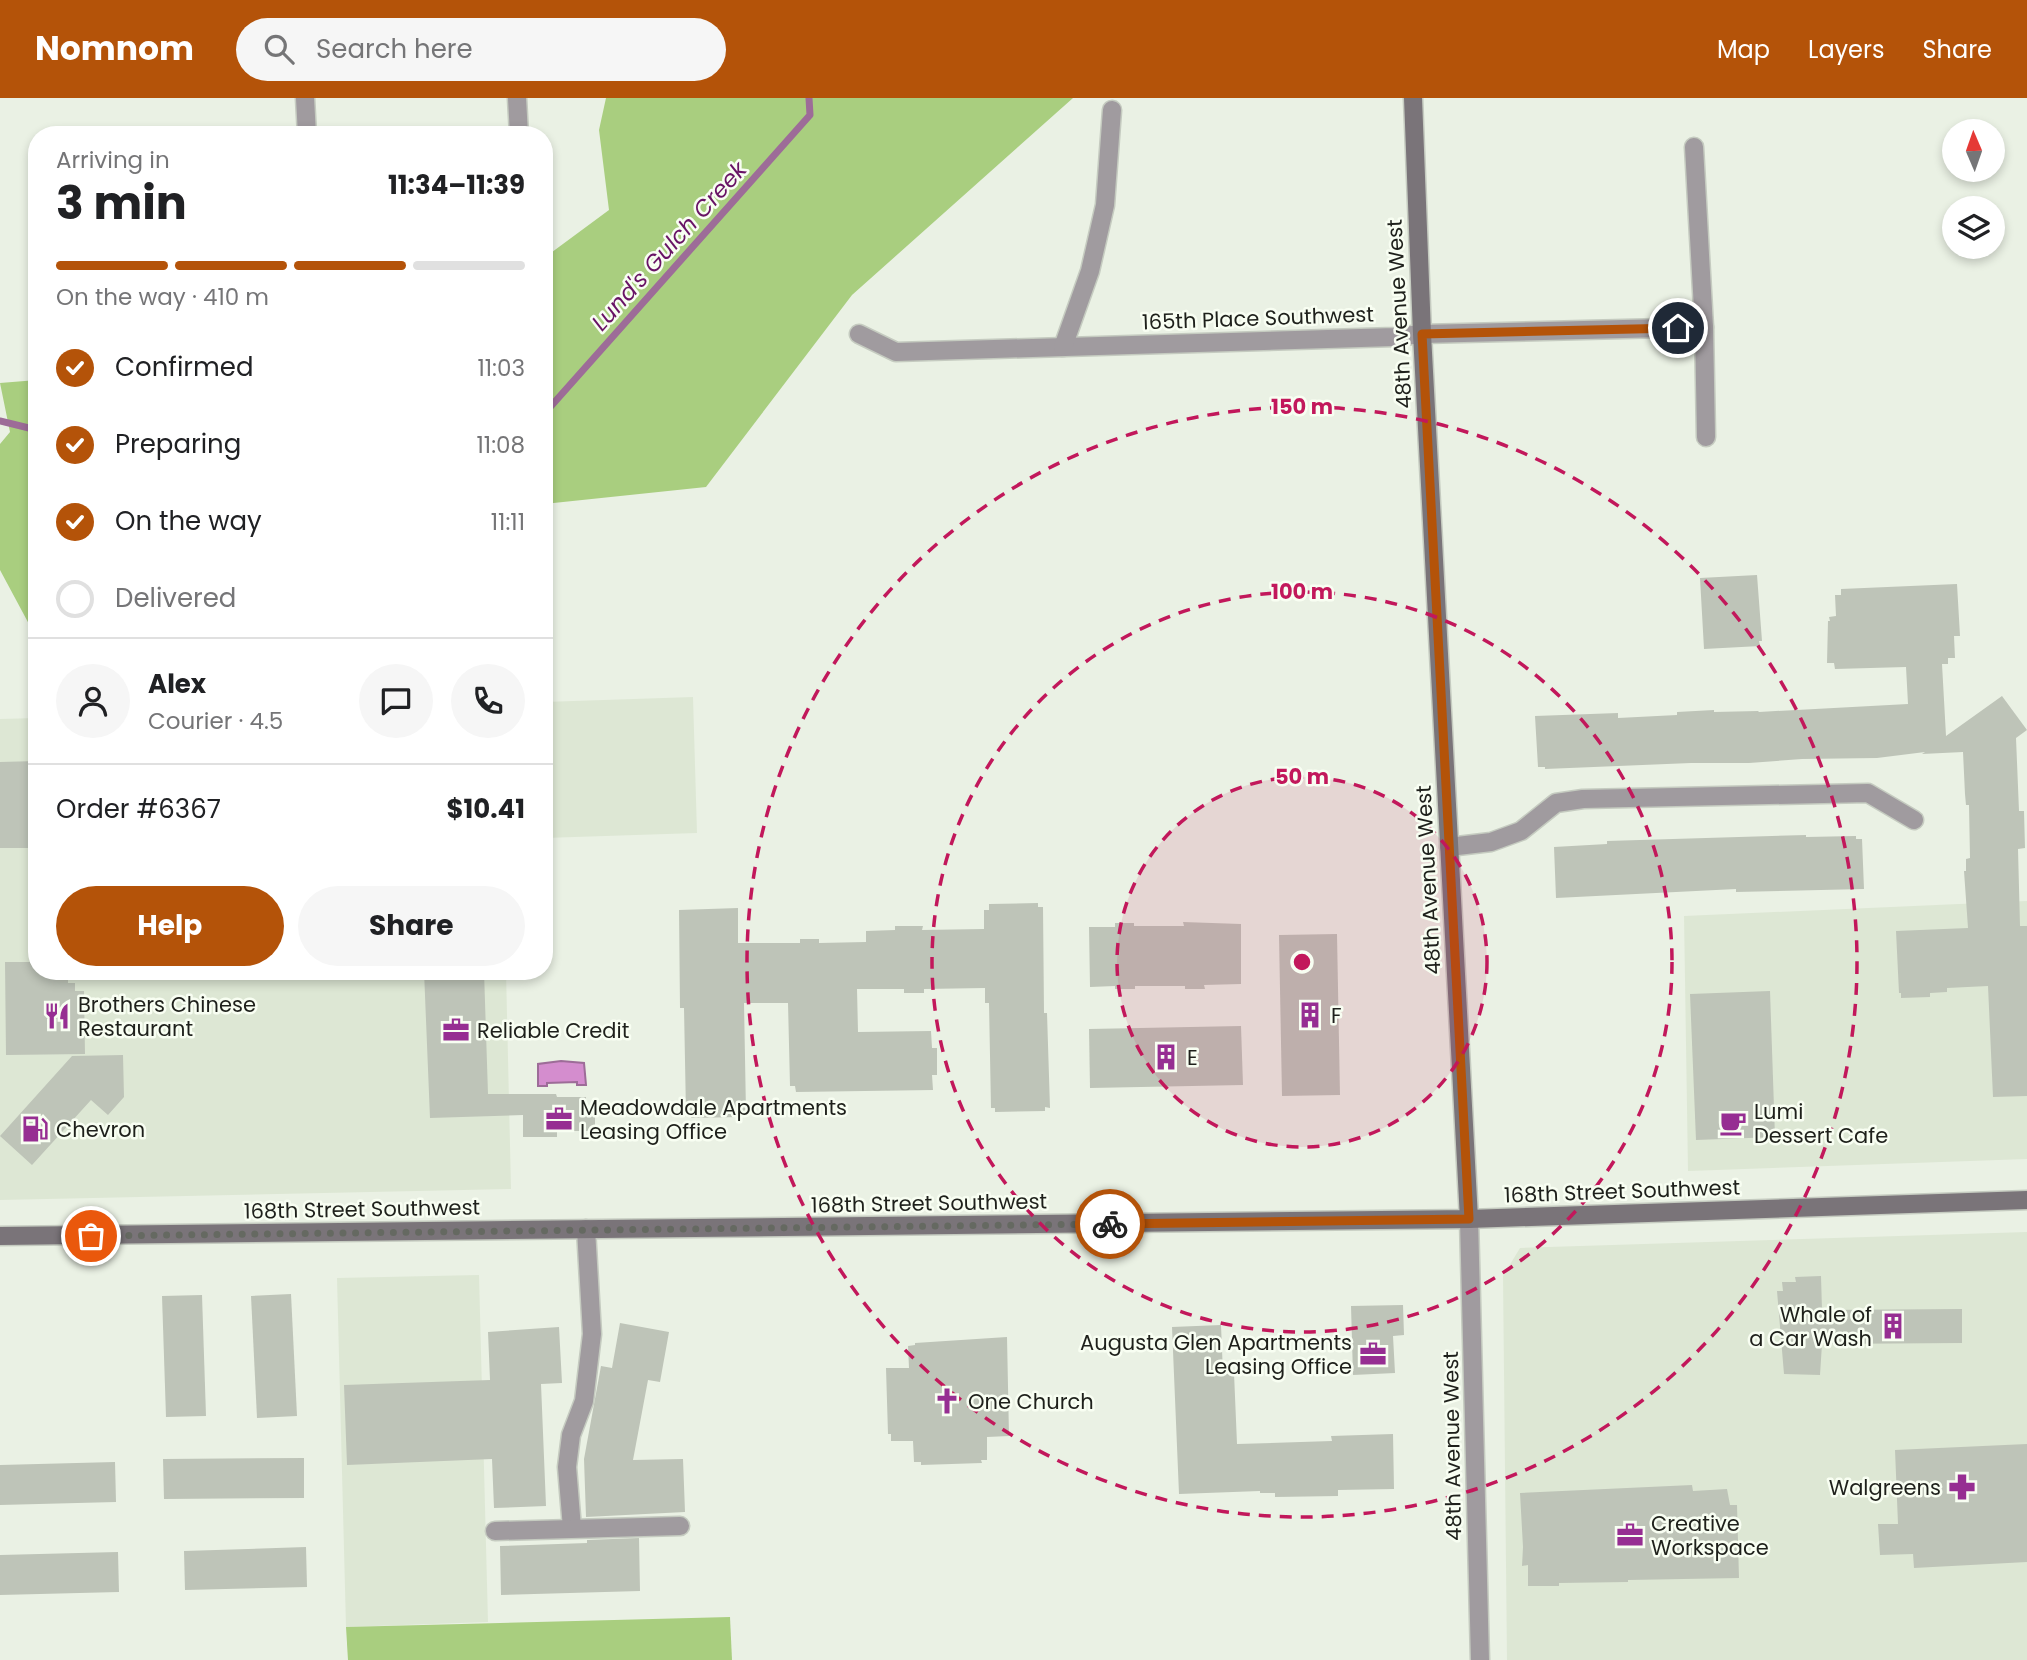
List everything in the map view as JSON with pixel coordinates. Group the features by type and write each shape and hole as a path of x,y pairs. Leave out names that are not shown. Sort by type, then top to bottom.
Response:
{"main road":[{"name":"48th Avenue West","path":"1413,98 1422,334 1469,1219"},
{"name":"168th Street Southwest","path":"0,1236 1469,1219 2027,1200"}],"street":[{"path":"305,98 307,126"},
{"path":"517,98 519,126"},
{"path":"1063,347 1090,271 1105,205 1112,110"},
{"path":"1694,147 1704,327 1706,437"},
{"name":"165th Place Southwest","path":"859,334 896,352 1704,327"},
{"path":"1449,847 1491,842 1521,831 1556,803 1583,799 1868,793 1914,820"},
{"name":"48th Avenue West","path":"1469,1219 1480,1660"},
{"path":"572,1528 567,1467 570,1435 584,1401 592,1334 586,1229"},
{"path":"495,1531 680,1526"}],"shaded area":[{"path":"693,697 697,833 553,838 553,702"},
{"path":"28,718 28,980 506,980 511,1189 0,1200 0,719"},
{"path":"2027,901 2027,1159 1688,1171 1684,916"},
{"path":"561,1061 584,1063 586,1085 577,1085 577,1082 538,1086 538,1064"},
{"path":"2027,1232 2027,1660 1507,1660 1503,1276 1520,1248"},
{"path":"479,1275 488,1622 346,1627 337,1278"}],"green space":[{"path":"606,98 1073,98 852,295 706,487 553,503 553,251 609,210 599,130"},
{"path":"28,381 28,622 0,570 0,444 10,432 0,383"},
{"path":"730,1617 732,1660 348,1660 346,1627"}],"building":[{"path":"1757,575 1762,641 1759,641 1760,646 1704,649 1700,578"},
{"path":"1957,584 1960,636 1954,636 1955,658 1948,658 1948,664 1942,664 1946,736 2002,696 2027,730 2016,738 2019,811 2024,811 2025,848 2018,849 2020,926 2027,926 2027,1096 1993,1097 1988,986 1947,988 1947,992 1930,993 1930,997 1901,998 1899,993 1896,931 1968,928 1964,871 1966,859 1970,858 1969,805 1966,805 1963,752 1749,763 1545,769 1538,767 1535,716 1618,713 1618,718 1714,710 1759,712 1908,704 1906,667 1835,669 1834,663 1827,663 1828,621 1829,617 1836,616 1835,595 1841,595 1841,589"},
{"path":"28,761 28,848 0,848 0,762"},
{"path":"1856,836 1856,839 1862,839 1864,889 1736,892 1736,889 1556,898 1554,847 1607,844 1607,841"},
{"path":"1038,903 1038,907 1043,907 1044,1013 1047,1013 1050,1108 1045,1107 1045,1111 995,1112 995,1108 991,1108 989,1003 985,1003 985,988 924,989 924,993 904,993 904,989 857,989 858,1032 931,1031 932,1048 937,1048 937,1075 932,1075 933,1090 796,1092 795,1086 790,1086 788,1003 744,1003 746,1112 740,1112 740,1117 691,1118 691,1112 686,1113 684,1008 680,1008 679,910 738,908 738,943 800,943 800,939 819,939 819,943 866,942 866,931 895,930 895,926 923,926 922,930 984,929 984,910 989,910 989,904"},
{"path":"1183,922 1241,924 1241,984 1204,985 1205,989 1185,989 1185,986 1135,986 1135,989 1115,989 1115,986 1090,987 1089,927 1115,927 1115,923 1134,923 1134,926 1184,926"},
{"name":"F","path":"1337,934 1340,1095 1282,1096 1279,935"},
{"path":"5,962 28,962 28,980 68,980 68,983 75,983 75,991 84,991 85,1054 6,1055"},
{"path":"424,980 484,980 488,1094 586,1097 586,1107 595,1107 595,1131 557,1131 557,1137 523,1137 523,1115 430,1118"},
{"path":"1770,991 1775,1137 1696,1140 1690,994"},
{"name":"E","path":"1241,1026 1243,1085 1090,1088 1089,1029"},
{"path":"123,1055 124,1097 108,1115 91,1100 32,1165 0,1136 72,1056"},
{"path":"1821,1276 1822,1310 1962,1309 1962,1343 1822,1344 1820,1375 1784,1374 1777,1291 1783,1291 1782,1282 1796,1282 1795,1277"},
{"path":"291,1294 297,1416 257,1418 251,1296"},
{"path":"202,1295 206,1416 166,1417 162,1296"},
{"name":"Augusta Glen Apartments Leasing Office","path":"1403,1305 1404,1335 1393,1336 1395,1373 1353,1375 1351,1306"},
{"path":"620,1323 669,1332 660,1382 648,1380 633,1460 683,1459 685,1512 586,1517 584,1459 601,1366 612,1368"},
{"path":"1221,1325 1223,1374 1234,1373 1237,1444 1332,1441 1331,1436 1393,1434 1394,1489 1338,1490 1338,1496 1275,1497 1275,1493 1260,1491 1179,1494 1172,1327"},
{"path":"559,1327 562,1383 541,1384 546,1506 494,1508 492,1459 347,1465 344,1385 490,1380 488,1332"},
{"name":"One Church","path":"1007,1337 1009,1436 987,1437 987,1460 981,1460 982,1463 921,1465 921,1462 914,1462 913,1441 891,1441 891,1434 888,1434 886,1368 909,1368 908,1346 915,1343"},
{"name":"Walgreens","path":"2027,1444 2027,1562 1914,1568 1913,1554 1880,1555 1878,1524 1898,1524 1895,1450"},
{"path":"304,1458 304,1498 164,1499 163,1459"},
{"path":"115,1462 116,1502 0,1505 0,1465"},
{"name":"Creative Workspace","path":"1692,1485 1693,1491 1727,1489 1730,1505 1737,1505 1739,1578 1628,1580 1528,1586 1528,1565 1522,1566 1520,1493"},
{"path":"639,1538 640,1591 501,1595 500,1546"},
{"path":"306,1547 307,1587 185,1590 184,1551"},
{"path":"118,1552 119,1592 0,1595 0,1555"}],"waterway":[{"name":"Lund's Gulch Creek","path":"553,404 810,115 809,98"},
{"name":"Lund's Gulch Creek","path":"0,421 28,428"}],"way so far":[{"path":"91,1236 1110,1224"}],"place":[{"name":"F","path":"1310,1015"},
{"name":"Brothers Chinese Restaurant","path":"57,1016"},
{"name":"Reliable Credit","path":"456,1030"},
{"name":"E","path":"1166,1057"},
{"name":"Meadowdale Apartments Leasing Office","path":"559,1119"},
{"name":"Lumi Dessert Cafe","path":"1733,1123"},
{"name":"Chevron","path":"35,1129"},
{"name":"Whale of a Car Wash","path":"1893,1326"},
{"name":"Augusta Glen Apartments Leasing Office","path":"1373,1354"},
{"name":"One Church","path":"947,1401"},
{"name":"Walgreens","path":"1962,1487"},
{"name":"Creative Workspace","path":"1630,1535"}],"route":[{"path":"1110,1224 1469,1219 1422,334 1678,328"}]}
